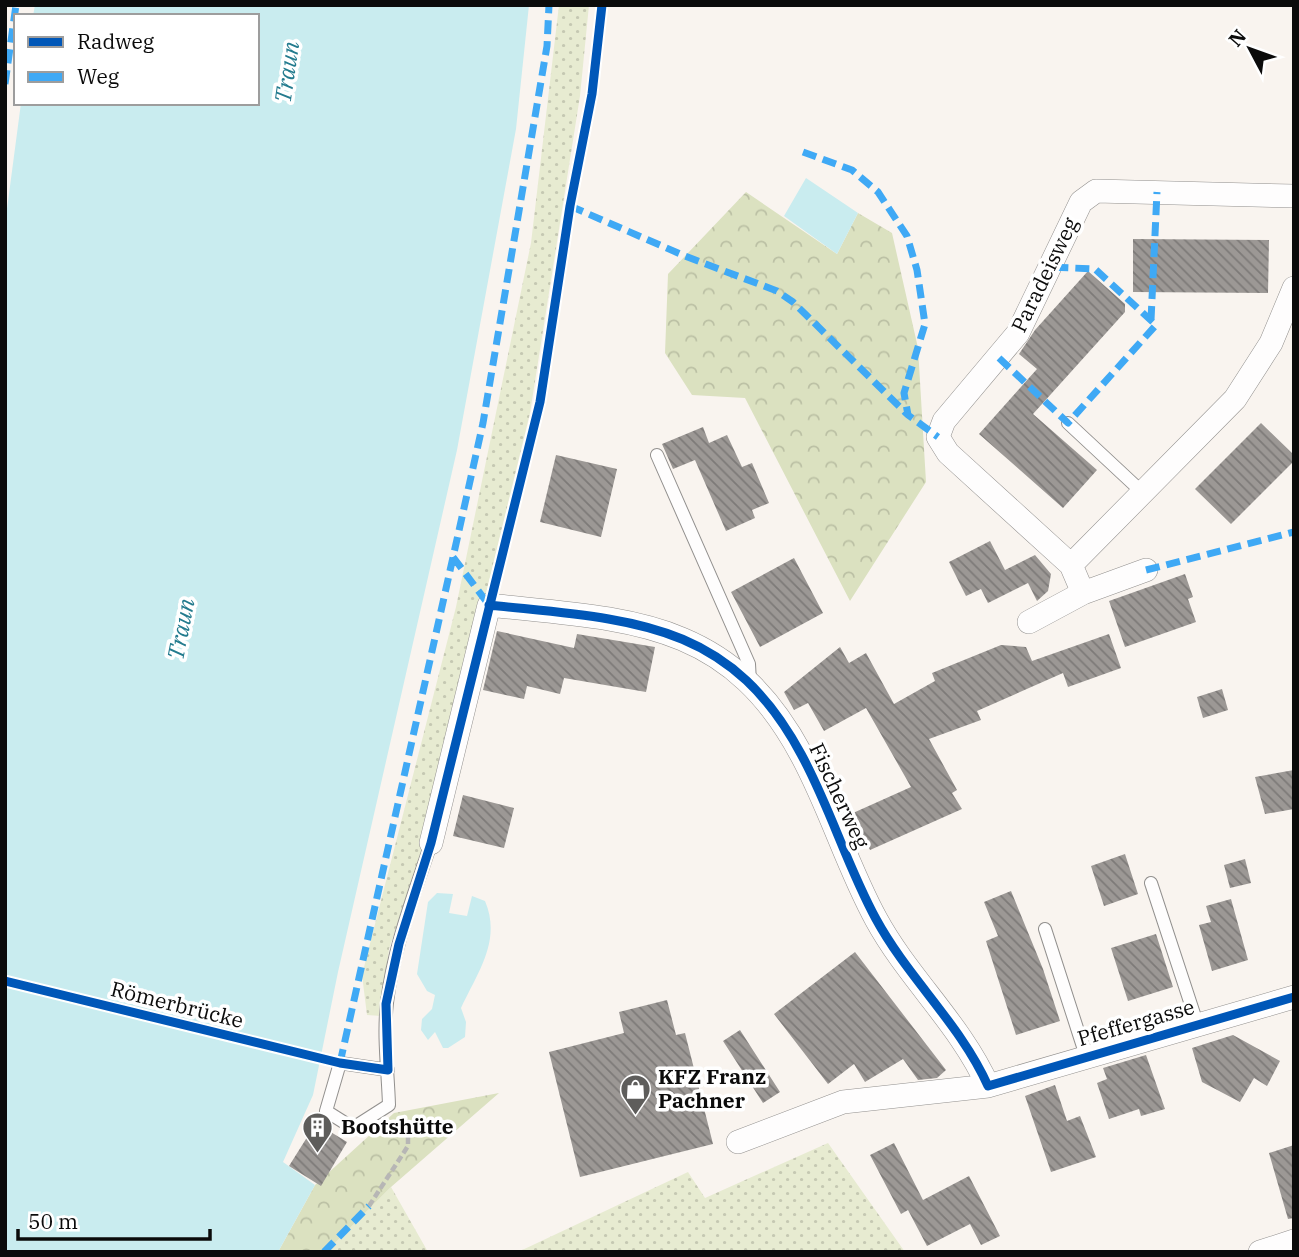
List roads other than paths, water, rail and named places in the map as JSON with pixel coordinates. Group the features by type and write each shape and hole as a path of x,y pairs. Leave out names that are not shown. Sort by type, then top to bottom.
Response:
{"street":[{"name":"Paradeisweg","path":"1083,593 1071,565 948,453 938,437 944,421 1018,333 1081,202 1088,194 1096,191 1294,196"},
{"path":"1071,565 1235,399 1271,343 1294,288"},
{"path":"1029,622 1083,593 1146,570"},
{"name":"Fischerweg","path":"432,844 489,605 603,620 661,631 692,641 715,654 750,682 784,724 802,755 887,940 971,1054 988,1086"},
{"name":"Pfeffergasse","path":"738,1142 843,1102 988,1086 1294,997"},
{"path":"1260,1251 1294,1241"}],"lane":[{"path":"1068,423 1142,492"},
{"name":"Fischerweg","path":"657,455 749,664 750,682"},
{"path":"388,1070 340,1063 326,1111 353,1128 388,1105 388,1070 386,1004 399,944 432,844"},
{"path":"1151,883 1197,1024"},
{"path":"1045,929 1086,1056"}],"water":[{"name":"Traun","path":"35,5 529,5 516,129 457,450 338,972 313,1095 283,1162 315,1185 278,1252 5,1252 5,224 21,105 259,105 259,14 33,14"},
{"path":"806,178 858,213 837,254 784,216"},
{"path":"437,893 453,894 449,913 467,916 472,896 485,901 491,930 480,969 461,1008 466,1022 465,1037 448,1048 443,1048 435,1032 428,1040 421,1030 422,1019 432,1009 435,995 427,991 417,974 428,902"}],"place":[{"name":"KFZ Franz Pachner","path":"635,1116"},
{"name":"Bootshütte","path":"318,1154"}]}
